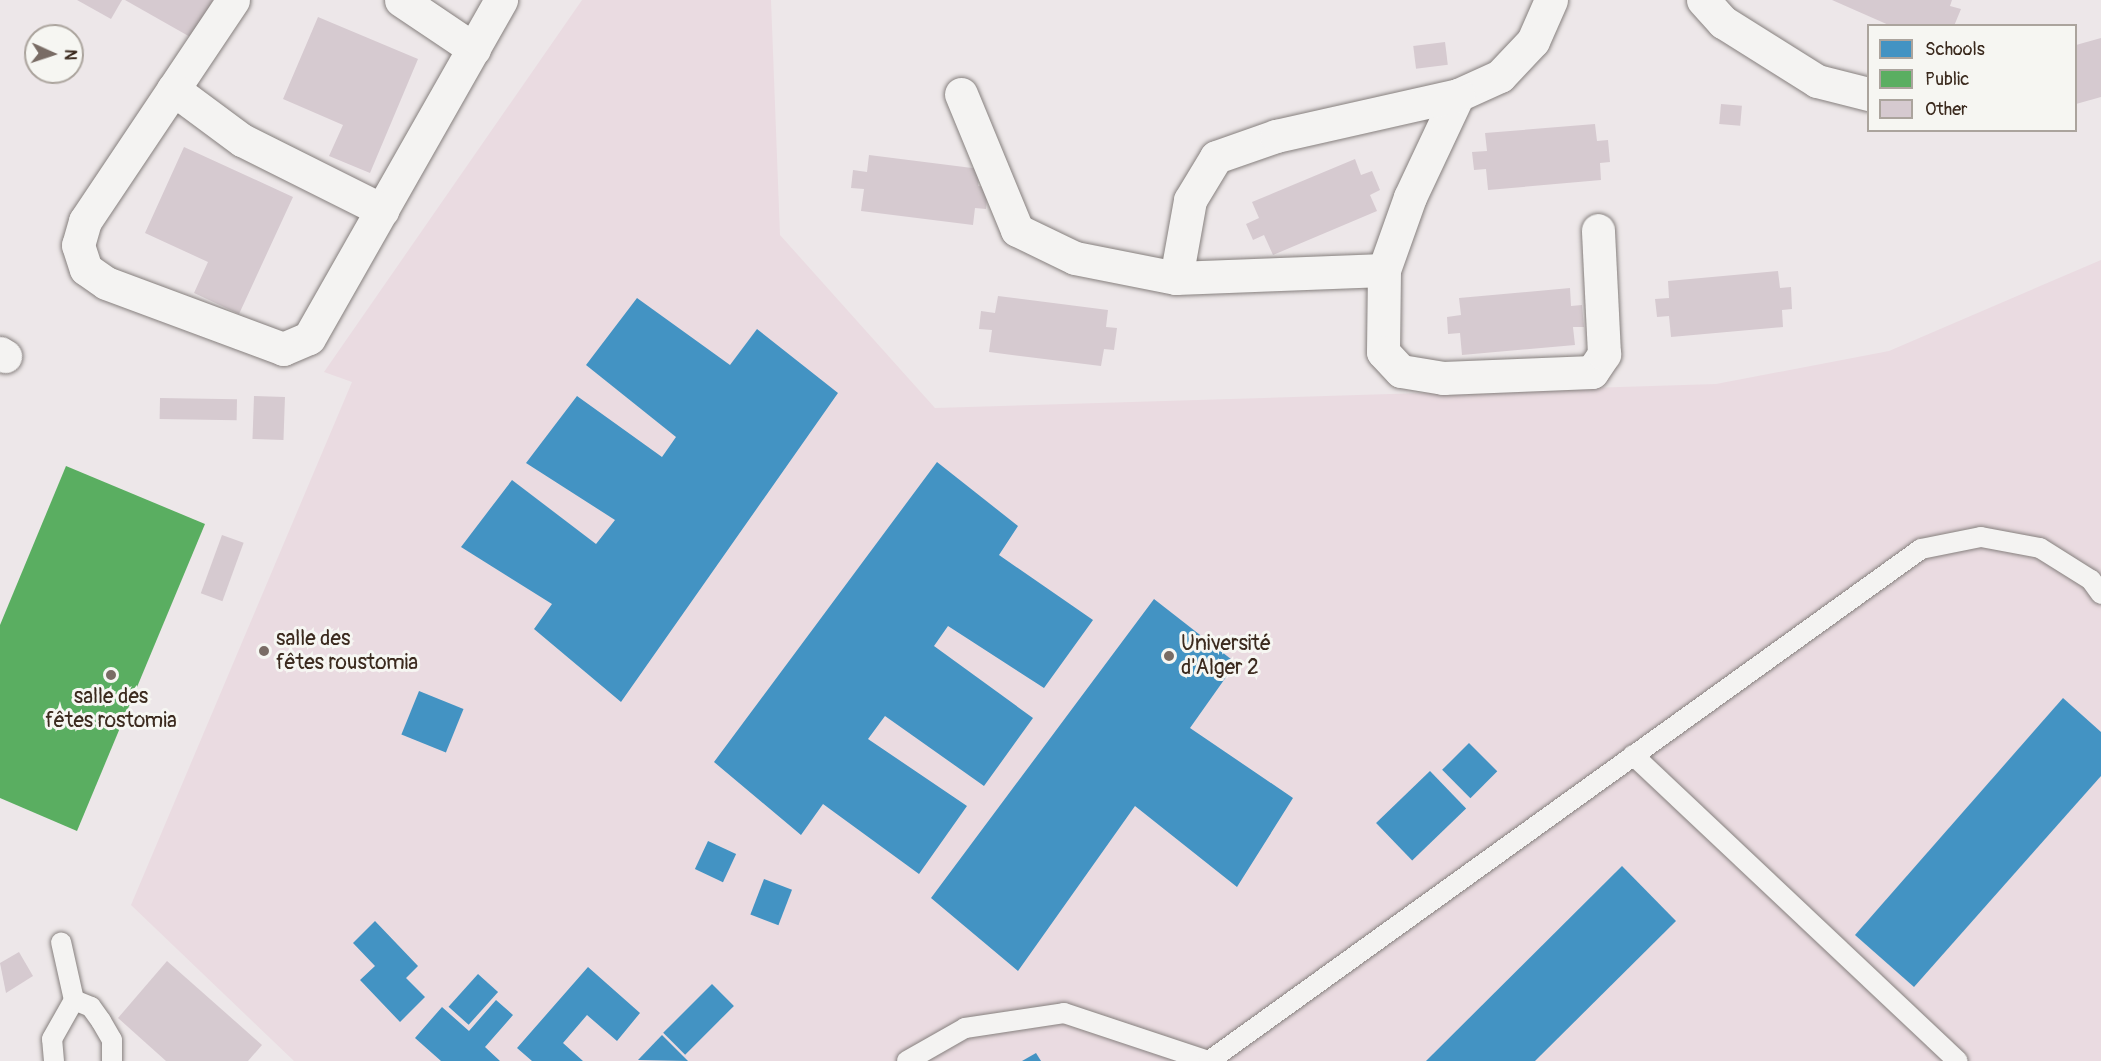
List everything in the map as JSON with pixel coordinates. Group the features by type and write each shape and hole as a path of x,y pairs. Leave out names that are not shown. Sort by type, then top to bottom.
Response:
{"street":[{"path":"233,0 80,233 80,257 95,278 270,346 297,346 316,326 501,0"},
{"path":"401,0 474,49"},
{"path":"1176,278 1190,200 1216,157 1276,136 1458,95 1500,76 1533,41 1551,0"},
{"path":"1703,0 1723,22 1817,81 1867,94"},
{"path":"173,89 242,140 382,210"},
{"path":"961,94 1017,230 1075,258 1176,278 1384,270"},
{"path":"1458,95 1410,197 1384,270 1383,352 1401,371 1443,378 1592,372 1604,354 1598,230"}],"lane":[{"path":"907,1061 965,1028 1064,1013 1209,1061 1921,549 1981,537 2040,548 2091,580 2101,594"},
{"path":"1633,755 1958,1061"},
{"path":"54,1061 52,1039 74,1000 61,942"},
{"path":"74,1000 91,1007 101,1021 112,1040 112,1061"}],"shaded area":[{"name":"Université d'Alger 2","path":"582,0 771,0 780,235 935,408 1716,384 1889,351 2101,260 2101,1061 294,1061 131,905 352,382 324,372"}],"building: Schools":[{"path":"637,298 730,365 757,329 838,393 621,702 534,629 552,604 461,547 512,480 596,544 615,520 526,463 577,396 662,457 676,437 586,365"},
{"path":"937,462 1018,526 999,555 1093,620 1044,688 948,626 934,646 1033,718 984,786 885,716 868,739 967,806 919,874 823,804 801,835 714,762"},
{"path":"1154,599 1236,663 1190,728 1293,798 1237,887 1135,806 1018,971 931,898"},
{"path":"419,691 464,709 446,753 401,735"},
{"path":"2063,698 2101,732 2101,776 1914,987 1855,935"},
{"path":"1469,743 1497,771 1470,798 1442,770"},
{"path":"1430,771 1466,808 1412,861 1376,823"},
{"path":"708,841 736,854 723,882 695,869"},
{"path":"1622,866 1676,921 1535,1061 1426,1061"},
{"path":"764,879 792,890 778,925 750,914"},
{"path":"375,921 418,966 406,978 425,997 400,1022 360,980 375,966 353,943"},
{"path":"588,967 640,1013 617,1041 587,1015 563,1043 583,1061 532,1061 517,1048"},
{"path":"478,974 498,992 469,1025 449,1007"},
{"path":"712,984 734,1006 685,1055 663,1033"},
{"path":"496,1000 513,1015 485,1047 500,1061 441,1061 415,1038 442,1007 469,1031"},
{"path":"662,1035 688,1061 638,1060"},
{"path":"1036,1053 1041,1061 1022,1061"}],"building: Public":[{"path":"66,466 205,524 77,831 0,798 0,625"}],"building: Other":[{"path":"77,0 122,0 111,19"},
{"path":"125,0 213,0 192,38"},
{"path":"1832,0 1952,0 1950,6 1961,9 1955,24 1886,24"},
{"path":"318,17 418,59 370,173 329,156 343,125 283,99"},
{"path":"2101,38 2101,97 2077,104 2077,45"},
{"path":"1445,42 1448,65 1416,69 1413,46"},
{"path":"1721,104 1742,106 1740,126 1719,124"},
{"path":"1595,124 1597,141 1608,140 1610,162 1600,163 1601,180 1488,190 1486,169 1474,170 1472,152 1487,151 1485,133"},
{"path":"184,147 293,197 239,314 194,293 208,262 145,233"},
{"path":"869,155 980,169 978,186 988,187 986,209 975,208 973,225 861,211 864,189 851,188 853,170 867,172"},
{"path":"1355,159 1361,175 1372,171 1380,190 1370,195 1377,211 1273,255 1264,235 1253,240 1246,224 1259,218 1252,202"},
{"path":"1778,271 1780,288 1791,287 1792,309 1782,310 1783,327 1671,337 1669,316 1657,317 1655,299 1669,298 1668,281"},
{"path":"1570,288 1571,306 1582,305 1584,327 1573,327 1575,345 1462,355 1460,333 1448,334 1447,317 1461,315 1459,298"},
{"path":"998,296 1108,310 1106,327 1117,328 1114,350 1104,349 1101,366 989,352 992,330 979,329 981,311 995,313"},
{"path":"254,396 285,397 283,440 252,439"},
{"path":"160,398 237,399 237,420 160,419"},
{"path":"222,535 244,543 222,601 201,593"},
{"path":"19,952 33,976 6,993 0,963"},
{"path":"167,961 262,1045 248,1061 166,1061 118,1018"}],"place":[{"name":"salle des fêtes roustomia","path":"264,651"},
{"name":"Université d'Alger 2","path":"1169,656"},
{"name":"salle des fêtes rostomia","path":"111,675"}]}
